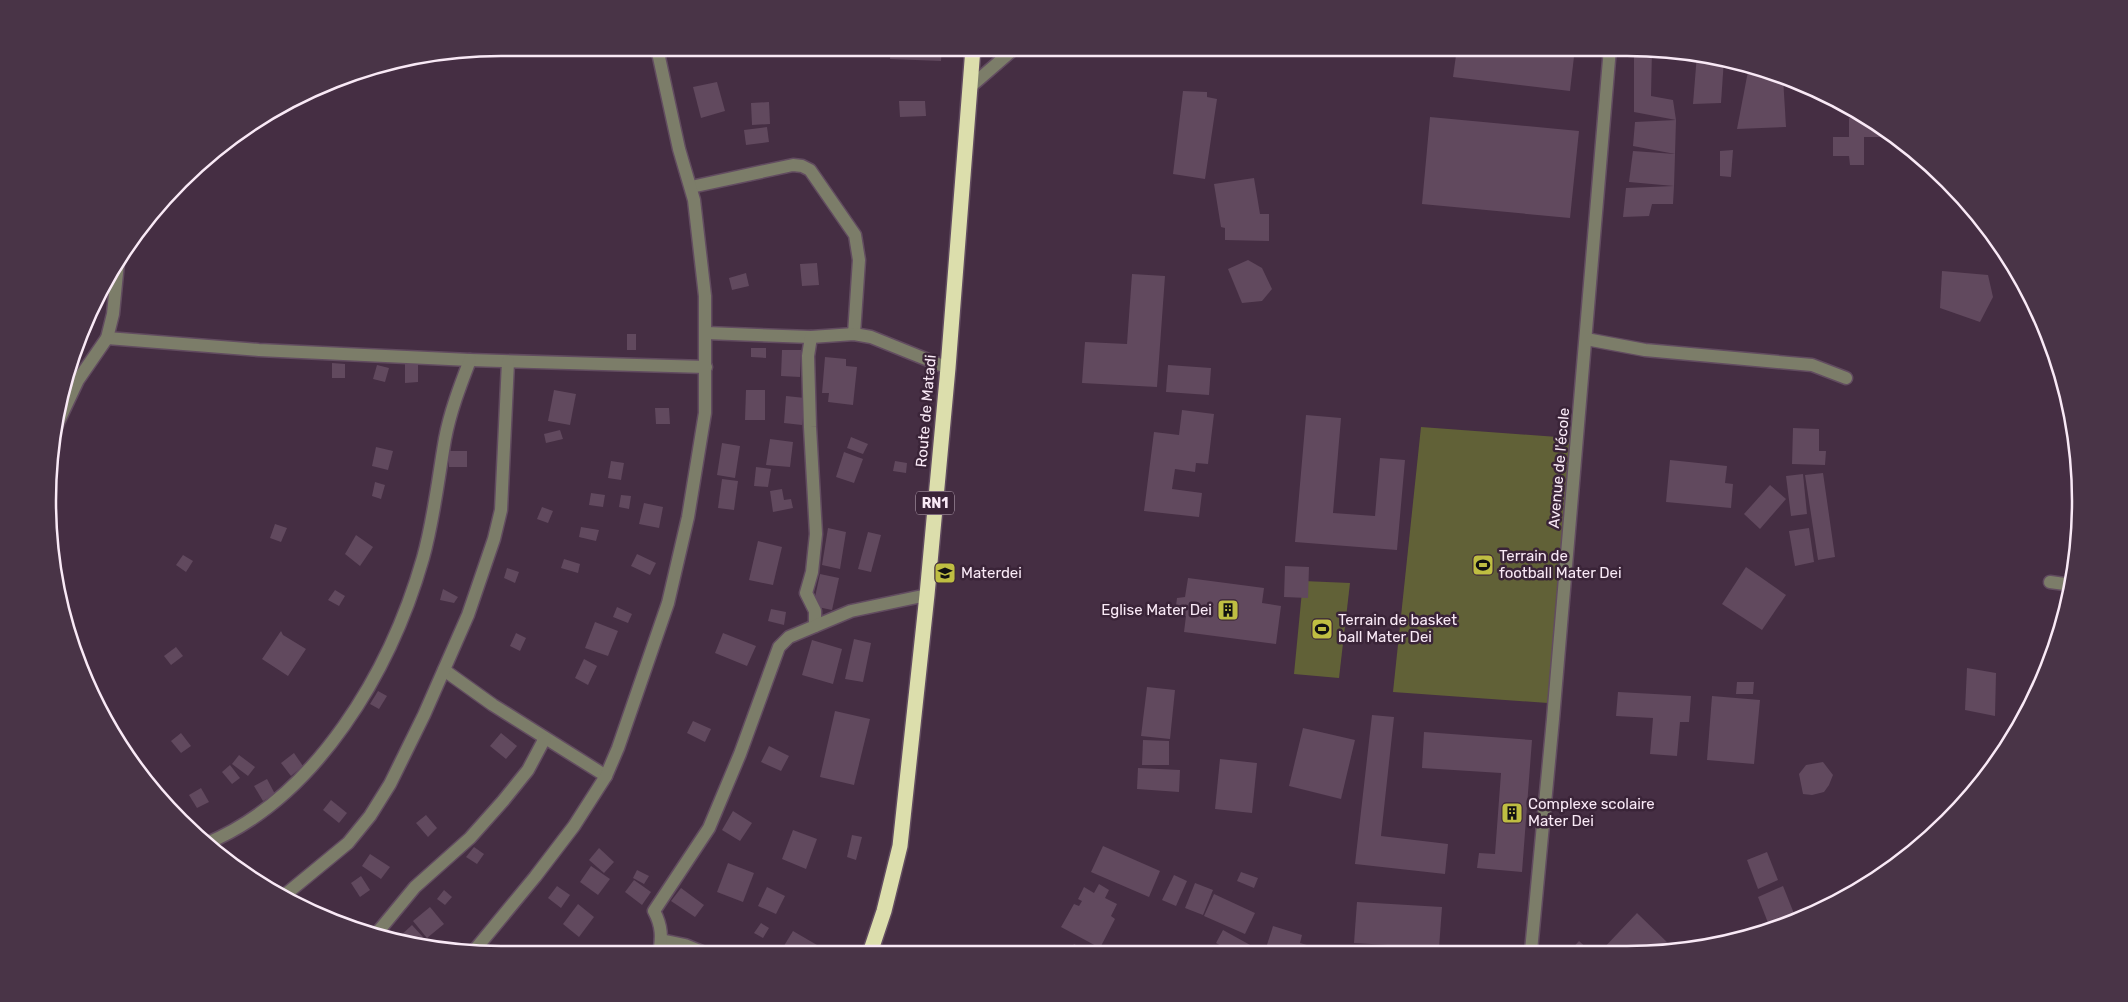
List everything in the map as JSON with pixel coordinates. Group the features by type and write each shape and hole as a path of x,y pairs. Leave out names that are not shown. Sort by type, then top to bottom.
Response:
{"highway":[{"name":"Route de Matadi","path":"872,946 884,911 900,846 927,595 948,368 972,56"}],"street":[{"path":"478,945 535,877 574,826 606,776 618,748 668,602 688,517 702,441 705,413 705,296 694,200 679,149 659,56"},
{"path":"970,87 1005,56"},
{"name":"Avenue de l'école","path":"1531,946 1551,746 1609,56"},
{"path":"691,187 793,165 802,166 810,170 855,235 859,260 854,334"},
{"path":"68,402 78,380 107,338 113,314 117,278"},
{"path":"706,333 811,337 854,334 871,337 948,368"},
{"path":"811,337 808,356 816,534 812,572 806,593 815,611 815,626"},
{"path":"107,338 259,350 508,362 706,367"},
{"path":"1586,339 1645,350 1812,364 1846,378"},
{"path":"214,840 246,824 283,795 317,761 349,718 380,665 405,611 422,558 437,492 446,438 456,397 470,360"},
{"path":"289,892 348,843 370,816 390,784 468,615 494,539 501,510 508,362"},
{"path":"2050,582 2064,584"},
{"path":"660,946 661,925 654,911 709,828 740,754 779,647 789,637 851,611 927,595"},
{"path":"444,670 545,738 606,776"},
{"path":"380,929 414,887 470,838 503,801 528,770 545,738"},
{"path":"661,940 687,946"}],"shaded area":[{"name":"Terrain de football Mater Dei","path":"1421,427 1571,438 1548,703 1393,692"},
{"name":"Terrain de basket ball Mater Dei","path":"1303,581 1350,583 1339,678 1294,674"}],"building":[{"path":"890,56 941,56 941,61 890,59"},
{"path":"1456,56 1574,56 1570,91 1453,77"},
{"path":"1634,56 1652,57 1651,96 1673,100 1676,120 1634,112"},
{"path":"1696,62 1723,67 1721,103 1693,104"},
{"path":"1748,73 1783,85 1786,127 1737,129"},
{"path":"717,82 725,111 701,118 693,87"},
{"path":"1183,91 1207,92 1207,97 1217,99 1205,179 1173,174"},
{"path":"899,101 925,101 926,116 900,117"},
{"path":"769,102 770,124 752,125 751,103"},
{"path":"1430,117 1579,131 1570,218 1422,204"},
{"path":"1849,118 1852,118 1882,137 1864,137 1864,165 1850,165 1849,156 1833,156 1833,137 1849,137"},
{"path":"1676,120 1675,154 1633,146 1635,122"},
{"path":"767,127 769,142 746,145 744,130"},
{"path":"1733,150 1731,177 1720,176 1720,151"},
{"path":"1633,151 1675,154 1674,186 1629,182"},
{"path":"1254,178 1260,214 1269,214 1269,241 1225,240 1225,228 1221,227 1214,184"},
{"path":"1674,186 1673,204 1652,204 1649,216 1623,217 1626,188"},
{"path":"1248,260 1262,268 1272,289 1262,301 1242,303 1228,269"},
{"path":"817,263 819,285 802,286 800,264"},
{"path":"1942,271 1988,275 1993,297 1980,322 1940,308"},
{"path":"746,273 749,286 732,290 729,278"},
{"path":"1132,274 1165,276 1157,387 1082,383 1085,342 1127,344"},
{"path":"627,334 636,334 636,350 627,350"},
{"path":"751,348 766,348 766,358 751,357"},
{"path":"782,350 801,350 800,377 781,376"},
{"path":"825,357 846,359 846,366 857,367 853,405 828,402 829,393 822,393"},
{"path":"332,363 345,364 345,378 332,378"},
{"path":"405,364 418,364 418,382 405,383"},
{"path":"377,365 389,368 385,382 373,379"},
{"path":"1168,365 1211,368 1209,395 1166,392"},
{"path":"554,390 576,394 570,425 548,421"},
{"path":"746,390 765,390 765,420 745,420"},
{"path":"786,396 805,398 802,425 784,423"},
{"path":"655,408 669,408 670,424 656,424"},
{"path":"1182,410 1214,414 1208,464 1196,463 1195,472 1175,469 1172,489 1202,493 1199,517 1144,511 1154,432 1179,435"},
{"path":"1306,415 1341,418 1333,513 1375,516 1380,458 1405,460 1397,550 1295,542"},
{"path":"1793,428 1819,429 1819,451 1826,451 1825,465 1792,464"},
{"path":"560,430 563,439 546,443 544,434"},
{"path":"851,437 868,444 863,454 847,448"},
{"path":"770,439 793,442 790,467 766,465"},
{"path":"722,443 740,446 735,478 717,475"},
{"path":"376,447 393,451 388,470 372,466"},
{"path":"449,451 467,451 467,467 449,467"},
{"path":"844,452 863,459 854,483 836,477"},
{"path":"1670,460 1727,466 1725,483 1733,484 1731,508 1666,502"},
{"path":"611,461 624,463 621,480 608,478"},
{"path":"895,461 907,463 906,473 893,471"},
{"path":"756,467 771,469 768,487 754,486"},
{"path":"1823,473 1835,557 1818,560 1805,475"},
{"path":"1803,474 1807,514 1791,516 1786,476"},
{"path":"722,479 738,481 734,510 718,508"},
{"path":"375,482 385,485 381,499 372,496"},
{"path":"1770,485 1786,499 1760,529 1744,514"},
{"path":"782,489 784,500 791,499 793,508 773,512 770,491"},
{"path":"591,493 605,495 603,507 589,505"},
{"path":"621,495 631,496 629,509 619,507"},
{"path":"644,503 663,507 659,528 639,524"},
{"path":"542,507 553,511 548,523 537,519"},
{"path":"275,524 287,528 281,542 270,538"},
{"path":"581,527 599,530 596,541 579,537"},
{"path":"828,528 846,532 840,569 822,565"},
{"path":"1809,528 1814,562 1795,566 1789,531"},
{"path":"868,532 881,535 871,572 858,569"},
{"path":"356,535 373,547 360,566 345,554"},
{"path":"758,541 782,547 773,585 749,580"},
{"path":"637,554 656,563 650,575 631,566"},
{"path":"183,555 193,561 186,572 176,565"},
{"path":"564,559 580,564 578,573 561,568"},
{"path":"1285,566 1309,567 1308,598 1284,597"},
{"path":"1746,567 1786,595 1762,630 1722,604"},
{"path":"507,568 519,572 515,583 504,578"},
{"path":"820,574 839,578 832,610 813,606"},
{"name":"Eglise Mater Dei","path":"1188,578 1264,588 1262,603 1281,606 1276,644 1184,632 1186,616 1175,614 1177,598 1185,597"},
{"path":"443,589 458,597 454,603 440,600"},
{"path":"335,590 345,596 339,606 328,600"},
{"path":"617,607 632,614 628,623 613,617"},
{"path":"771,609 786,612 784,625 768,621"},
{"path":"595,622 618,631 608,656 585,648"},
{"path":"281,631 283,635 306,649 288,676 262,659"},
{"path":"516,633 526,638 520,651 510,646"},
{"path":"723,633 756,646 747,666 715,653"},
{"path":"854,639 871,643 863,682 845,679"},
{"path":"812,640 842,649 833,684 802,675"},
{"path":"176,647 183,656 171,665 164,656"},
{"path":"584,659 597,666 588,685 575,678"},
{"path":"1967,668 1996,673 1995,716 1965,710"},
{"path":"1737,682 1754,682 1753,694 1736,694"},
{"path":"1147,687 1175,690 1170,739 1141,736"},
{"path":"378,691 387,696 379,709 370,704"},
{"path":"1618,692 1691,696 1689,722 1680,722 1677,756 1650,754 1653,718 1616,716"},
{"path":"1712,696 1760,700 1754,764 1707,760"},
{"path":"835,711 870,719 854,785 820,777"},
{"path":"1372,715 1394,717 1381,836 1448,844 1445,874 1355,864"},
{"path":"693,721 711,729 705,742 687,733"},
{"path":"1303,728 1355,740 1341,799 1289,786"},
{"name":"Complexe scolaire Mater Dei","path":"1424,732 1532,740 1522,872 1477,868 1479,853 1495,854 1501,773 1422,768"},
{"path":"181,733 191,746 181,753 171,741"},
{"path":"501,733 517,746 506,759 490,746"},
{"path":"1143,740 1169,741 1169,765 1142,765"},
{"path":"769,746 789,756 781,771 761,762"},
{"path":"294,753 303,766 291,776 281,763"},
{"path":"239,755 255,767 248,776 232,764"},
{"path":"1220,759 1257,763 1252,813 1215,809"},
{"path":"1823,762 1833,775 1829,785 1824,792 1812,795 1803,794 1799,774 1806,765"},
{"path":"230,765 240,778 232,784 222,772"},
{"path":"1138,768 1180,770 1179,792 1137,789"},
{"path":"267,779 275,794 263,801 254,786"},
{"path":"201,788 209,802 197,808 189,795"},
{"path":"331,800 347,813 339,823 323,810"},
{"path":"733,811 752,823 740,841 722,830"},
{"path":"426,815 437,828 428,837 416,823"},
{"path":"793,830 817,839 806,869 782,859"},
{"path":"852,835 862,837 856,860 847,857"},
{"path":"1103,846 1160,871 1149,897 1091,872"},
{"path":"474,847 484,854 477,864 466,857"},
{"path":"599,848 614,862 604,873 589,860"},
{"path":"1767,852 1778,880 1758,889 1747,860"},
{"path":"370,854 390,867 381,879 362,866"},
{"path":"728,863 754,873 743,902 717,892"},
{"path":"591,866 610,879 598,895 580,882"},
{"path":"637,870 649,876 644,884 633,878"},
{"path":"1241,872 1258,878 1254,888 1237,881"},
{"path":"1174,875 1187,881 1176,906 1162,900"},
{"path":"361,876 370,890 360,897 351,883"},
{"path":"634,880 651,892 642,905 625,892"},
{"path":"1195,883 1213,890 1203,915 1185,908"},
{"path":"1099,884 1109,890 1105,898 1117,904 1111,916 1115,919 1101,946 1096,946 1061,927 1074,904 1079,906 1082,901 1078,899 1084,887 1094,893"},
{"path":"557,886 570,895 561,908 548,898"},
{"path":"1783,886 1794,913 1768,923 1758,897"},
{"path":"767,887 785,896 776,914 758,906"},
{"path":"681,888 704,905 695,917 671,901"},
{"path":"444,890 452,897 445,905 437,899"},
{"path":"1214,894 1255,913 1245,934 1204,916"},
{"path":"1357,902 1442,907 1439,946 1354,943"},
{"path":"578,904 594,917 579,937 563,924"},
{"path":"430,907 444,924 427,938 413,921"},
{"path":"1637,913 1669,944 1656,945 1606,946"},
{"path":"761,923 769,928 763,938 754,933"},
{"path":"412,925 423,937 422,938 402,934"},
{"path":"1273,926 1302,935 1300,943 1310,946 1267,946"},
{"path":"1223,930 1252,946 1221,946 1216,943"},
{"path":"793,931 817,945 816,946 784,946"},
{"path":"1579,941 1584,946 1574,946"}],"place":[{"name":"Terrain de football Mater Dei","path":"1483,565"},
{"name":"Materdei","path":"945,573"},
{"name":"Eglise Mater Dei","path":"1228,610"},
{"name":"Terrain de basket ball Mater Dei","path":"1322,629"},
{"name":"Complexe scolaire Mater Dei","path":"1512,813"}]}
